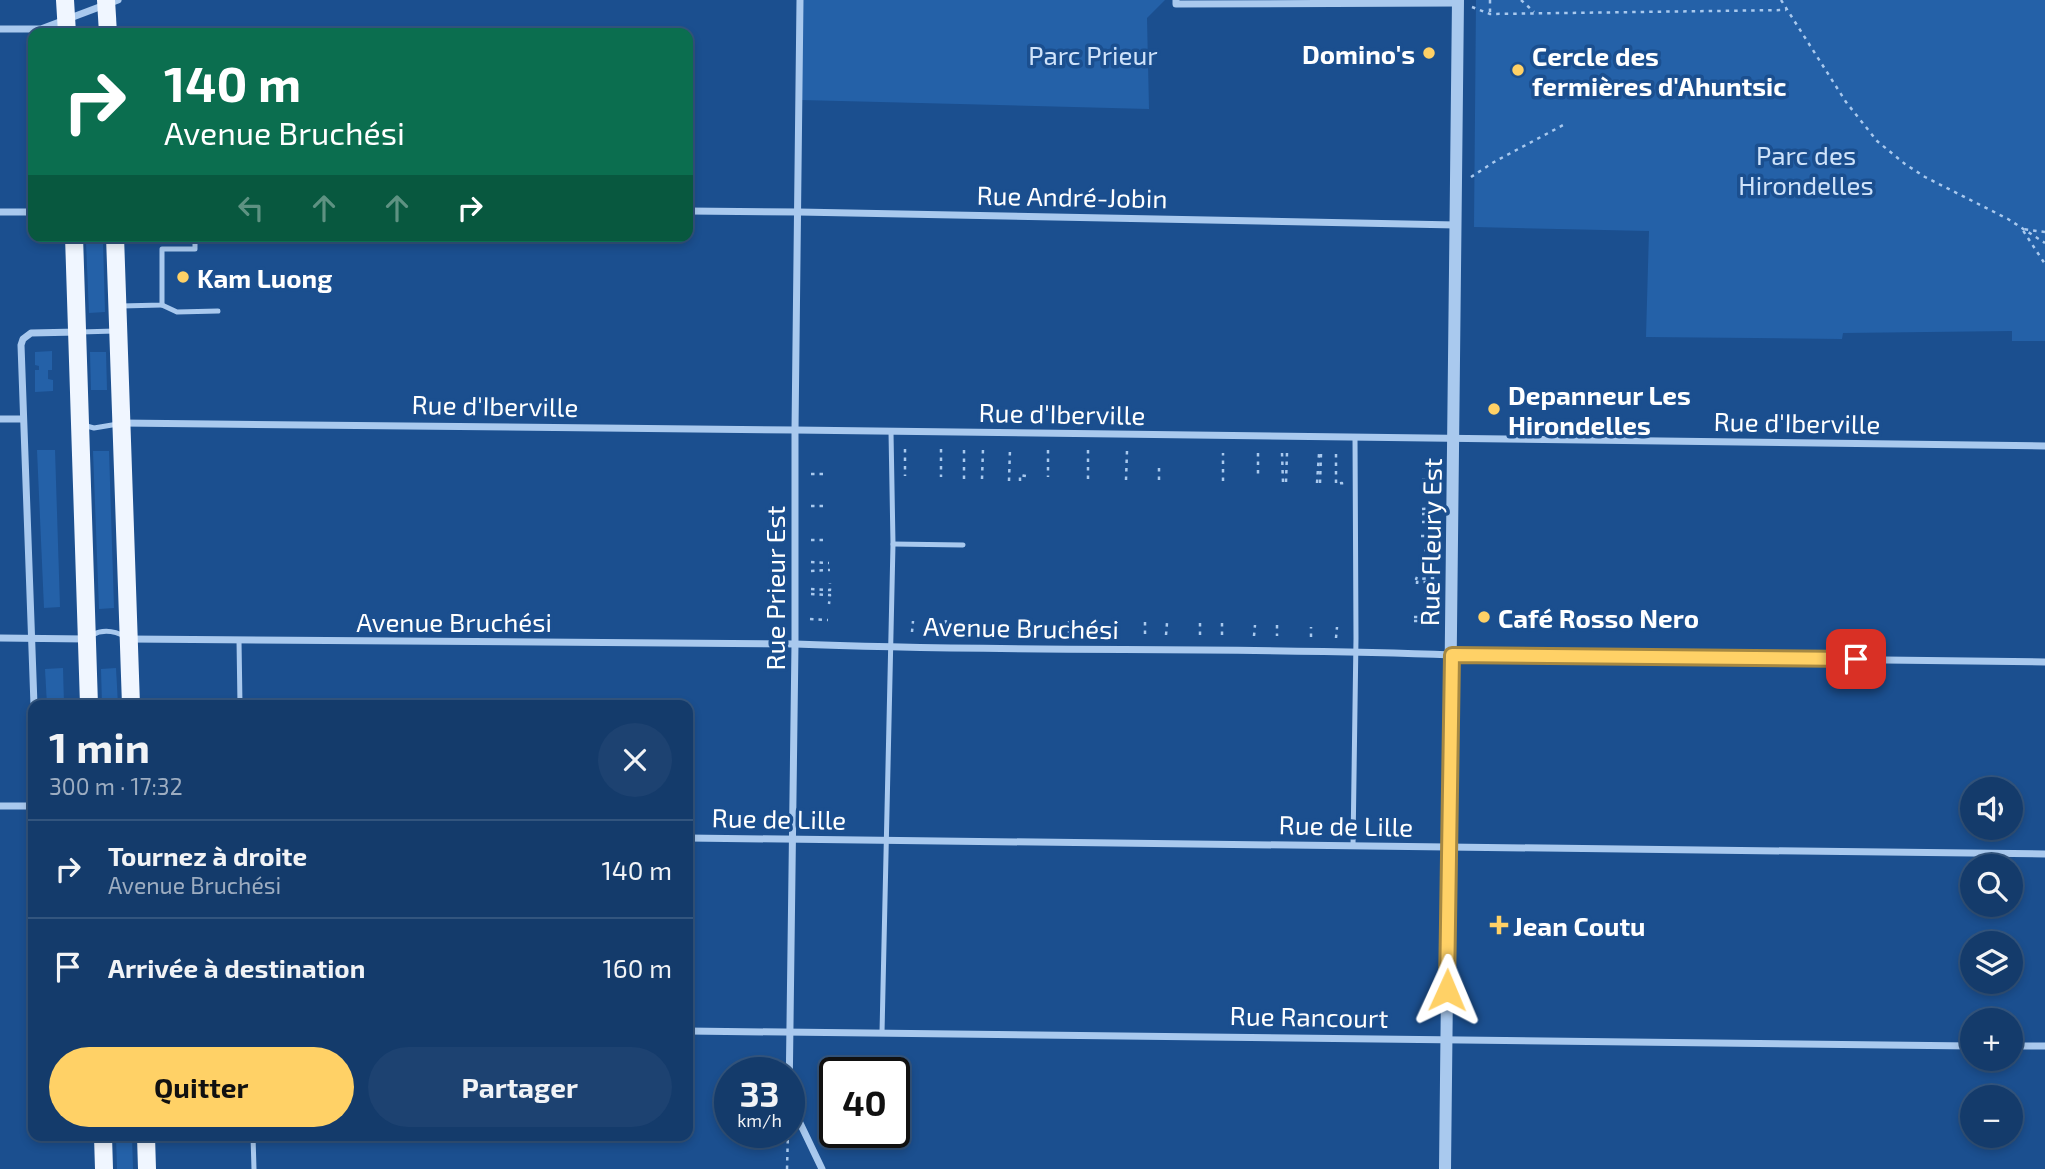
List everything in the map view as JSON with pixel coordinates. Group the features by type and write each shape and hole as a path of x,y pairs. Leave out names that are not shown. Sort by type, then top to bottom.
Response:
{"main road":[{"path":"65,0 67,26"},
{"path":"108,28 110,2"},
{"path":"74,242 89,700"},
{"path":"116,242 131,700"},
{"path":"103,1141 104,1169"},
{"path":"146,1141 147,1169"}],"street":[{"name":"Rue Prieur Est","path":"800,0 796,644 789,1100 822,1169"},
{"path":"1176,0 1176,4 1458,1"},
{"name":"Rue Fleury Est","path":"1445,1169 1458,1"},
{"path":"67,26 110,2"},
{"path":"0,29 28,30"},
{"name":"Rue André-Jobin","path":"693,211 1456,225"},
{"path":"0,212 28,212"},
{"path":"34,700 21,345 27,334 34,332 78,332"},
{"path":"0,419 23,419"},
{"name":"Rue d'Iberville","path":"121,423 2045,446"},
{"name":"Avenue Bruchési","path":"0,638 86,639"},
{"name":"Avenue Bruchési","path":"129,639 796,644 2045,662"},
{"path":"0,806 28,806"},
{"name":"Rue de Lille","path":"693,838 2045,854"},
{"name":"Rue Rancourt","path":"693,1031 1960,1046"},
{"path":"2023,1046 2045,1046"}],"lane":[{"path":"162,305 162,249 195,249 195,242"},
{"path":"118,306 162,305 177,312 218,311"},
{"path":"78,332 119,331"},
{"name":"Rue d'Iberville","path":"80,424 94,428 121,423"},
{"path":"882,1033 893,544 891,432"},
{"path":"1353,846 1355,437"},
{"path":"893,544 963,545"},
{"name":"Avenue Bruchési","path":"86,639 98,632 117,632 129,639"},
{"path":"239,640 240,700"},
{"path":"253,1141 254,1169"}],"path":[{"path":"1490,0 1490,14"},
{"path":"1521,0 1535,13"},
{"path":"1781,0 1846,102 1877,141 1925,177 2008,219 2045,243"},
{"path":"1458,1 1490,14 1786,9"},
{"path":"1457,186 1494,162 1567,123"},
{"path":"2022,229 2045,232"},
{"path":"2022,229 2045,264"},
{"path":"905,449 905,476"},
{"path":"941,449 942,477"},
{"path":"964,449 964,479"},
{"path":"982,480 983,449"},
{"path":"1009,481 1010,449"},
{"path":"1048,450 1048,477"},
{"path":"1088,450 1088,478"},
{"path":"1126,480 1127,451"},
{"path":"1223,453 1223,481"},
{"path":"1258,453 1258,478"},
{"path":"1284,453 1284,482"},
{"path":"1319,483 1320,454"},
{"path":"1336,454 1336,484 1342,483 1342,487"},
{"path":"1159,466 1159,480"},
{"path":"811,474 828,474"},
{"path":"1020,481 1020,475 1026,476"},
{"path":"1422,480 1434,480"},
{"path":"1422,486 1434,486"},
{"path":"811,506 828,506"},
{"path":"1422,509 1435,508"},
{"path":"1422,514 1435,514"},
{"path":"1422,522 1435,522"},
{"path":"1421,536 1435,536"},
{"path":"811,540 828,540"},
{"path":"1424,550 1435,550"},
{"path":"811,562 829,563"},
{"path":"1425,566 1435,566"},
{"path":"811,571 830,570"},
{"path":"1416,577 1436,580 1417,584"},
{"path":"811,589 830,590 830,583"},
{"path":"1424,592 1436,592"},
{"path":"811,594 830,595 829,604"},
{"path":"810,619 828,620"},
{"path":"1414,619 1436,619"},
{"path":"945,632 946,620"},
{"path":"912,632 913,621"},
{"path":"971,621 971,633"},
{"path":"995,621 995,633"},
{"path":"1020,621 1020,633"},
{"path":"1043,634 1044,621"},
{"path":"1069,621 1069,634"},
{"path":"1093,621 1094,634"},
{"path":"1117,622 1117,634"},
{"path":"1145,622 1145,635"},
{"path":"1166,635 1167,623"},
{"path":"1200,623 1200,635"},
{"path":"1222,623 1222,636"},
{"path":"1254,636 1255,625"},
{"path":"1277,625 1277,636"},
{"path":"1336,638 1337,627"},
{"path":"1311,628 1311,637"},
{"path":"787,1169 788,1148"}],"green space":[{"name":"Parc Prieur","path":"801,0 1165,0 1147,18 1149,109 801,100"},
{"name":"Parc des Hirondelles","path":"1476,0 2045,0 2045,341 2012,341 2012,331 1843,333 1842,339 1646,337 1649,231 1474,227"},
{"path":"86,242 103,242 105,312 89,313"},
{"path":"52,351 52,370 48,370 48,379 53,380 53,391 35,392 35,370 39,370 39,366 35,365 35,352"},
{"path":"90,352 106,352 107,390 91,390"},
{"path":"37,450 55,450 60,607 44,608"},
{"path":"93,451 109,451 114,608 99,609"},
{"path":"63,668 64,700 47,700 45,669"},
{"path":"116,668 118,700 102,700 101,669"},
{"path":"116,1141 132,1141 133,1169 117,1169"}],"place":[{"name":"Domino's","path":"1429,53"},
{"name":"Cercle des fermières d'Ahuntsic","path":"1518,70"},
{"name":"Kam Luong","path":"183,277"},
{"name":"Depanneur Les Hirondelles","path":"1494,409"},
{"name":"Café Rosso Nero","path":"1484,617"},
{"name":"Jean Coutu","path":"1499,925"}],"route":[{"path":"1447,990 1452,655 1856,659"}]}
